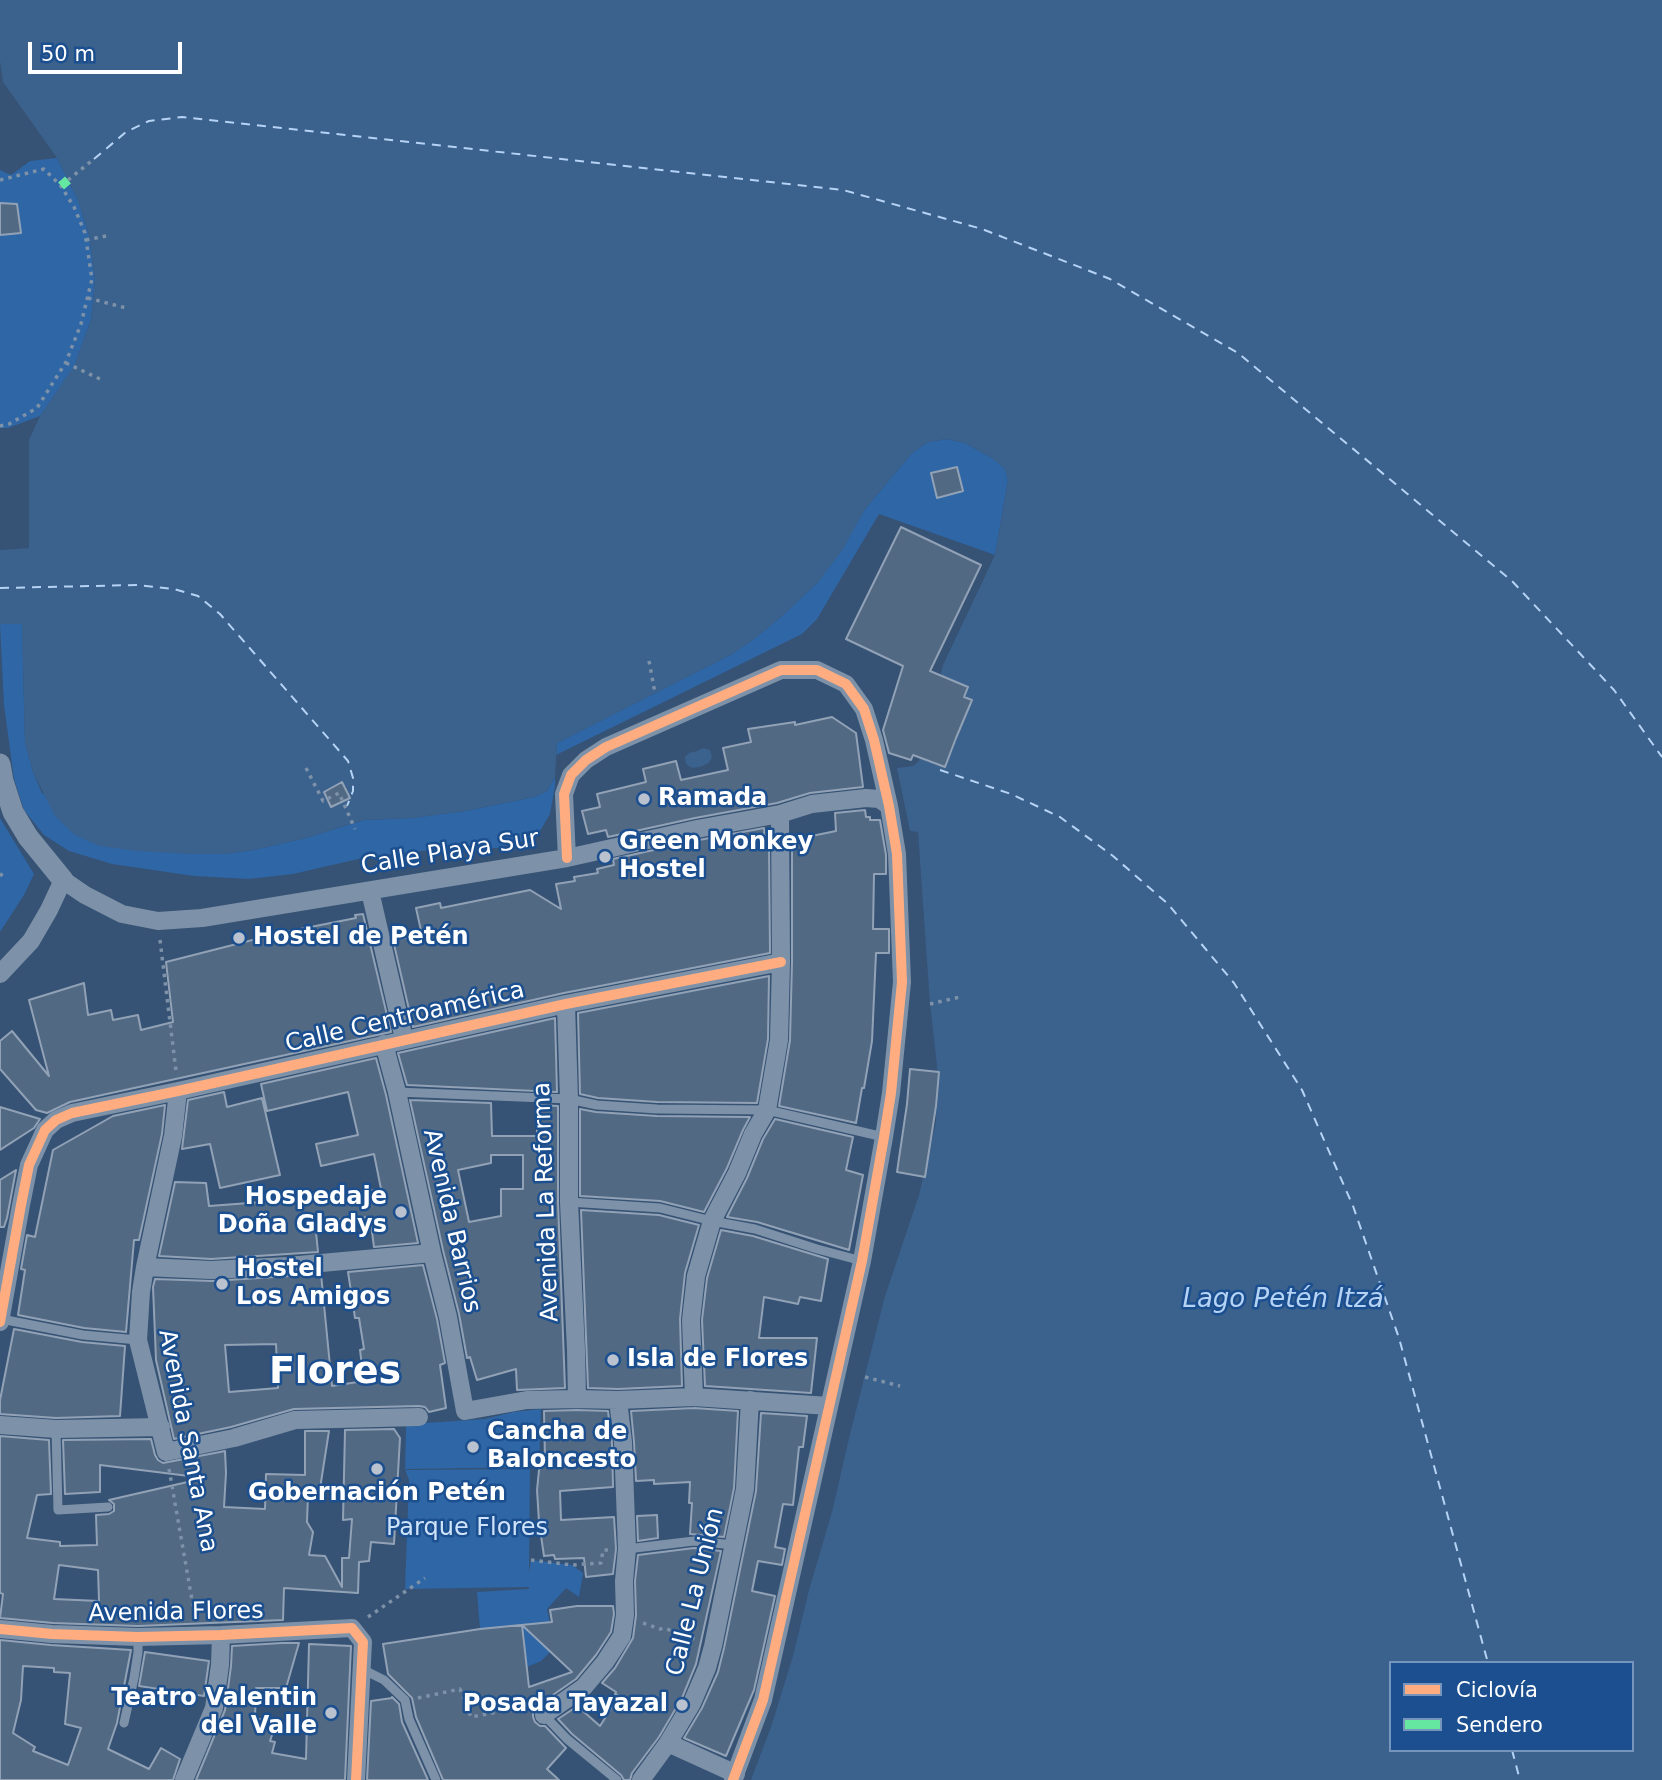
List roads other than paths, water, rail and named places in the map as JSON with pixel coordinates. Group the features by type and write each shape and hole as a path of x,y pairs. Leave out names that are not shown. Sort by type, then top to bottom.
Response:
{"street":[{"path":"567,858 564,794 572,775 586,760 606,747 781,670 817,670 846,684 864,709 874,740 898,854 902,982 891,1093 862,1261 763,1700 735,1777 668,1743"},
{"path":"0,764 13,812 28,837 63,880 31,941 0,974"},
{"name":"Calle Playa Sur","path":"63,880 122,914 158,920 202,918 567,858 697,829 780,814 812,804 878,799 889,806"},
{"path":"694,1397 691,1320 699,1263 712,1222 767,1110 779,1040 780,814"},
{"path":"370,891 404,1039"},
{"name":"Calle Centroamérica","path":"0,1321 29,1165 45,1130 56,1120 72,1113 566,1003 781,962"},
{"name":"Avenida La Reforma","path":"566,1003 569,1202 577,1399"},
{"name":"Avenida Barrios","path":"384,1044 448,1317 465,1411 527,1401 577,1399"},
{"name":"Avenida Santa Ana","path":"178,1091 173,1136 145,1267 138,1340 166,1452 234,1438 295,1420 419,1417"},
{"path":"145,1267 211,1270 432,1253"},
{"path":"577,1399 694,1397 829,1406"},
{"path":"544,1715 584,1687 622,1636 627,1549 623,1441 618,1400"},
{"name":"Calle La Unión","path":"641,1780 692,1703 713,1646 745,1489 750,1400"},
{"path":"0,1425 56,1429 161,1427"},
{"name":"Avenida Flores","path":"0,1629 138,1637 352,1628 363,1642 362,1669"},
{"path":"184,1780 214,1708 221,1635"},
{"path":"356,1780 362,1669"}],"lane":[{"path":"397,1092 569,1099 597,1105 657,1109 767,1110 884,1137"},
{"path":"569,1202 660,1208 712,1222 755,1229 862,1261"},
{"path":"0,1321 83,1335 138,1340"},
{"path":"56,1429 58,1510 108,1507"},
{"path":"627,1549 694,1541 734,1545"},
{"path":"124,1723 136,1665 138,1637"},
{"path":"362,1669 384,1680 405,1700 410,1719 436,1780"},
{"path":"544,1715 567,1739 617,1780"}],"water":[{"name":"Lago Petén Itzá","path":"0,0 1662,0 1662,1780 751,1780 793,1656 832,1512 885,1296 919,1195 936,1122 937,1066 918,832 910,831 897,768 913,766 919,761 943,665 995,555 1008,480 1005,469 992,458 965,443 947,439 928,442 912,453 865,509 843,549 819,581 782,616 732,654 557,743 555,777 547,791 534,797 465,811 412,818 364,820 306,838 225,854 137,851 100,846 75,835 55,816 33,772 25,743 22,624 0,624 0,550 29,548 29,440 40,416 74,366 91,320 95,280 89,235 78,200 57,158 3,82 0,61"},
{"path":"703,748 710,750 712,757 709,763 692,768 686,764 685,757 689,753"}],"place":[{"name":"Ramada","path":"644,799"},
{"name":"Green Monkey Hostel","path":"605,857"},
{"name":"Hostel de Petén","path":"239,938"},
{"name":"Hospedaje Doña Gladys","path":"401,1212"},
{"name":"Hostel Los Amigos","path":"222,1284"},
{"name":"Isla de Flores","path":"613,1360"},
{"name":"Cancha de Baloncesto","path":"473,1447"},
{"name":"Gobernación Petén","path":"377,1469"},
{"name":"Posada Tayazal","path":"682,1705"},
{"name":"Teatro Valentin del Valle","path":"331,1713"}],"district":[{"name":"Flores","path":"335,1373"}],"park label":[{"name":"Parque Flores","path":"467,1529"}]}
